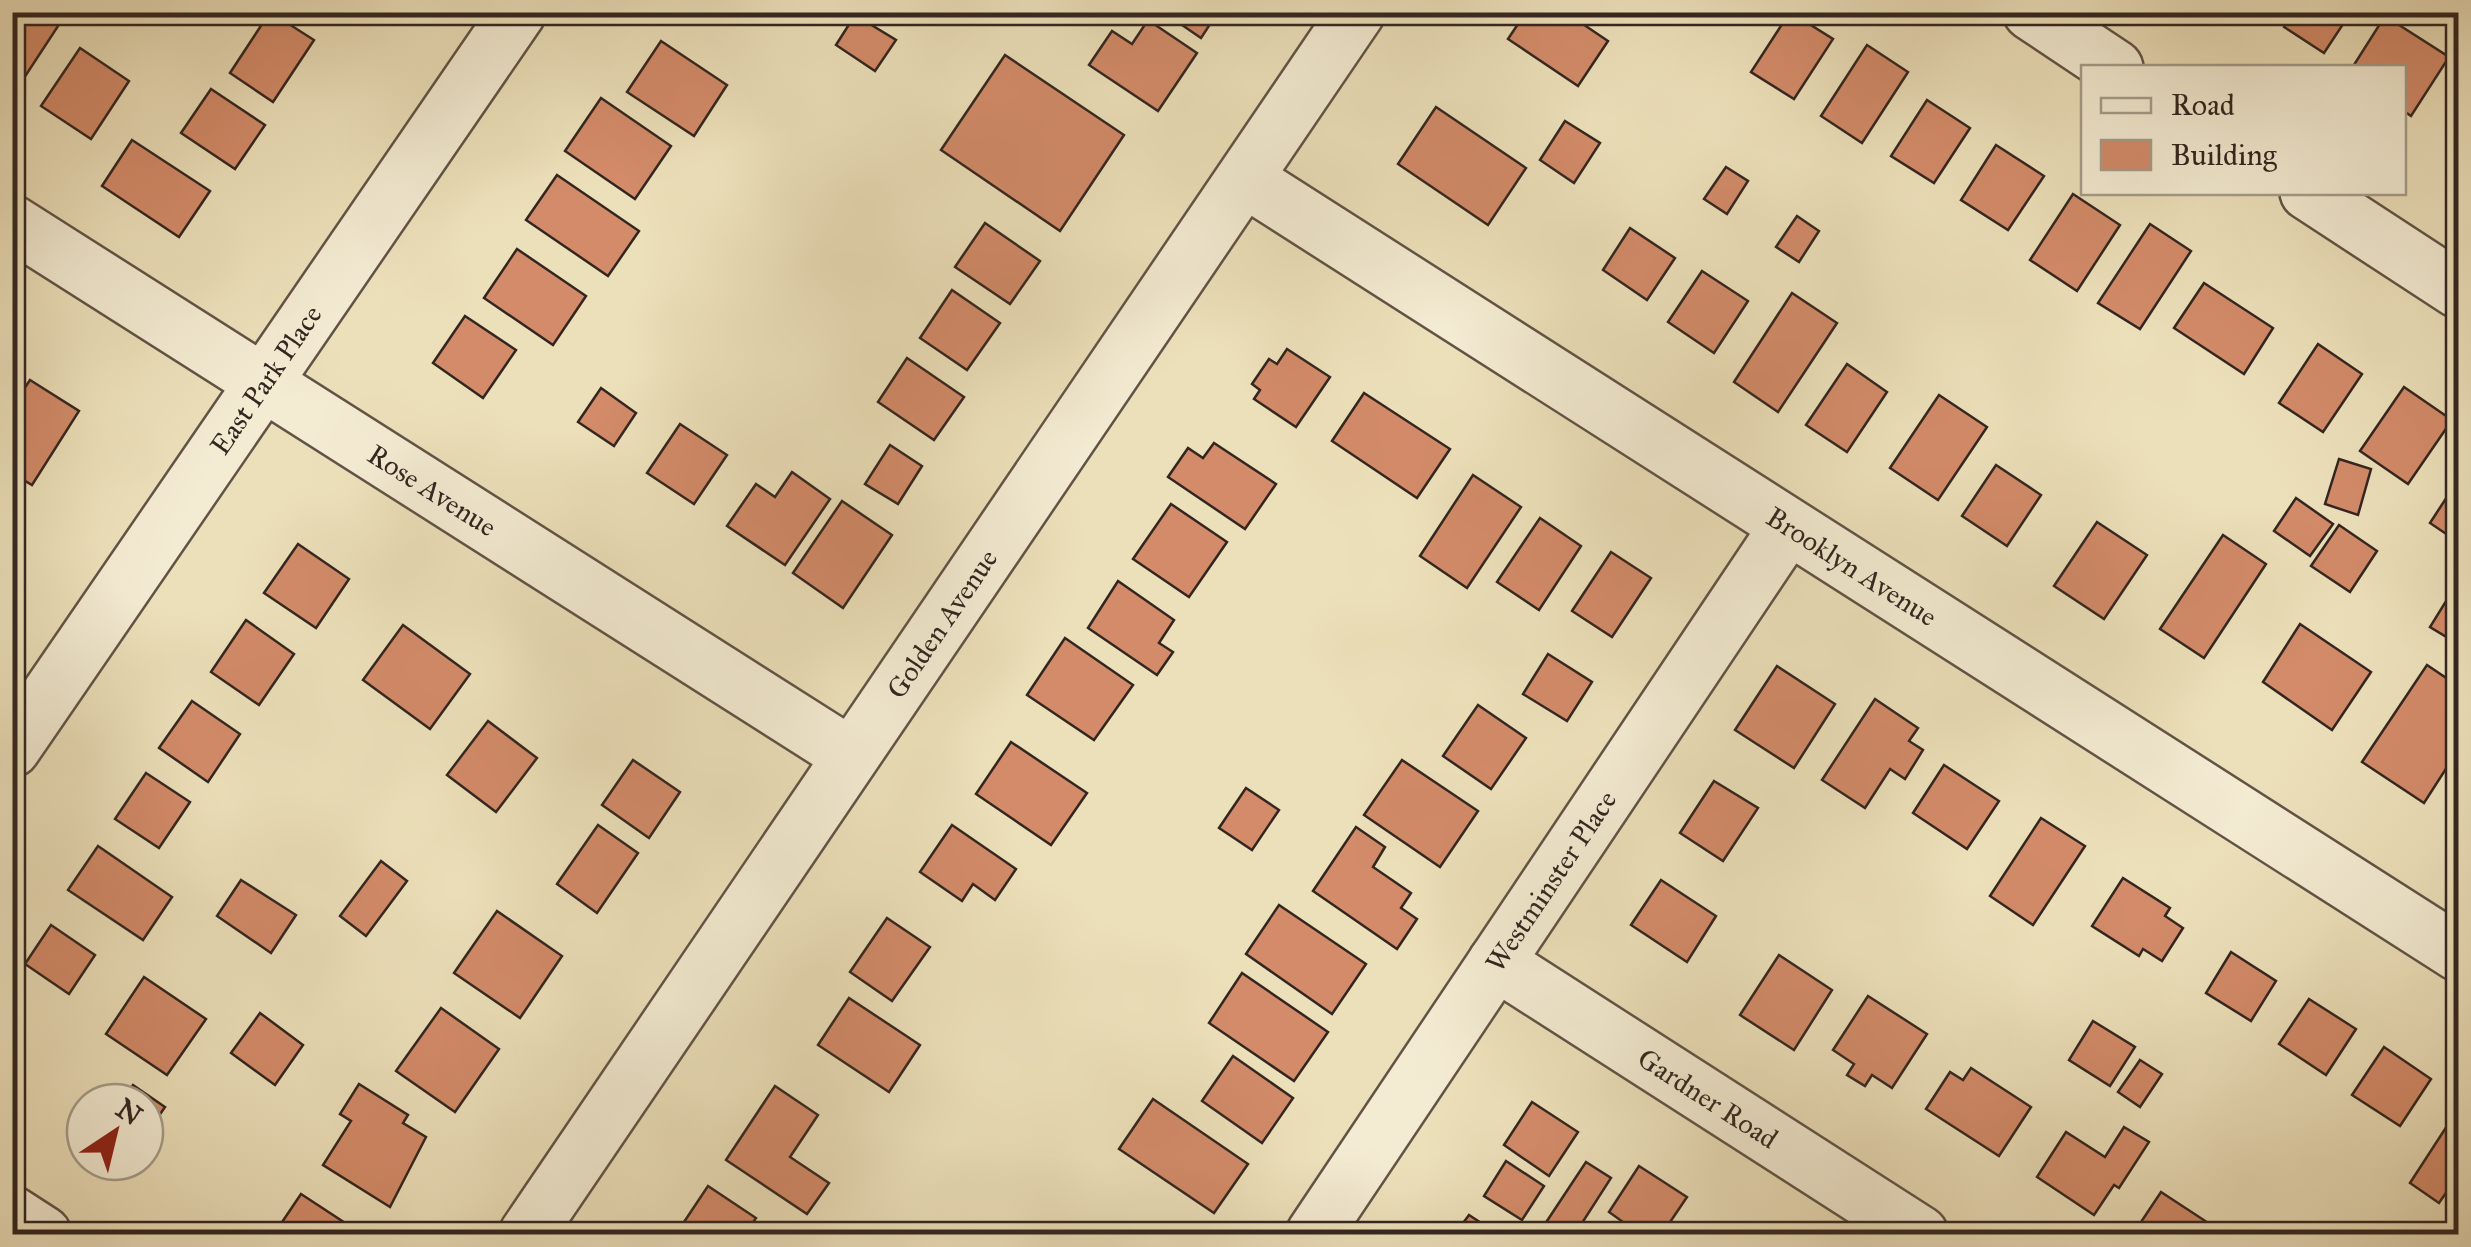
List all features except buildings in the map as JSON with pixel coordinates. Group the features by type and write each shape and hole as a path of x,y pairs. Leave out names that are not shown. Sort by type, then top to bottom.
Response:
{"street":[{"name":"East Park Place","path":"12,750 518,12"},
{"name":"Golden Avenue","path":"528,1234 1357,12"},
{"path":"2031,12 2111,65"},
{"name":"Brooklyn Avenue","path":"1246,179 2458,954"},
{"path":"2313,195 2458,290"},
{"name":"Rose Avenue","path":"12,223 851,756"},
{"name":"Westminster Place","path":"1314,1234 1787,528"},
{"name":"Gardner Road","path":"1496,962 1920,1234"},
{"path":"12,1214 43,1234"}]}
